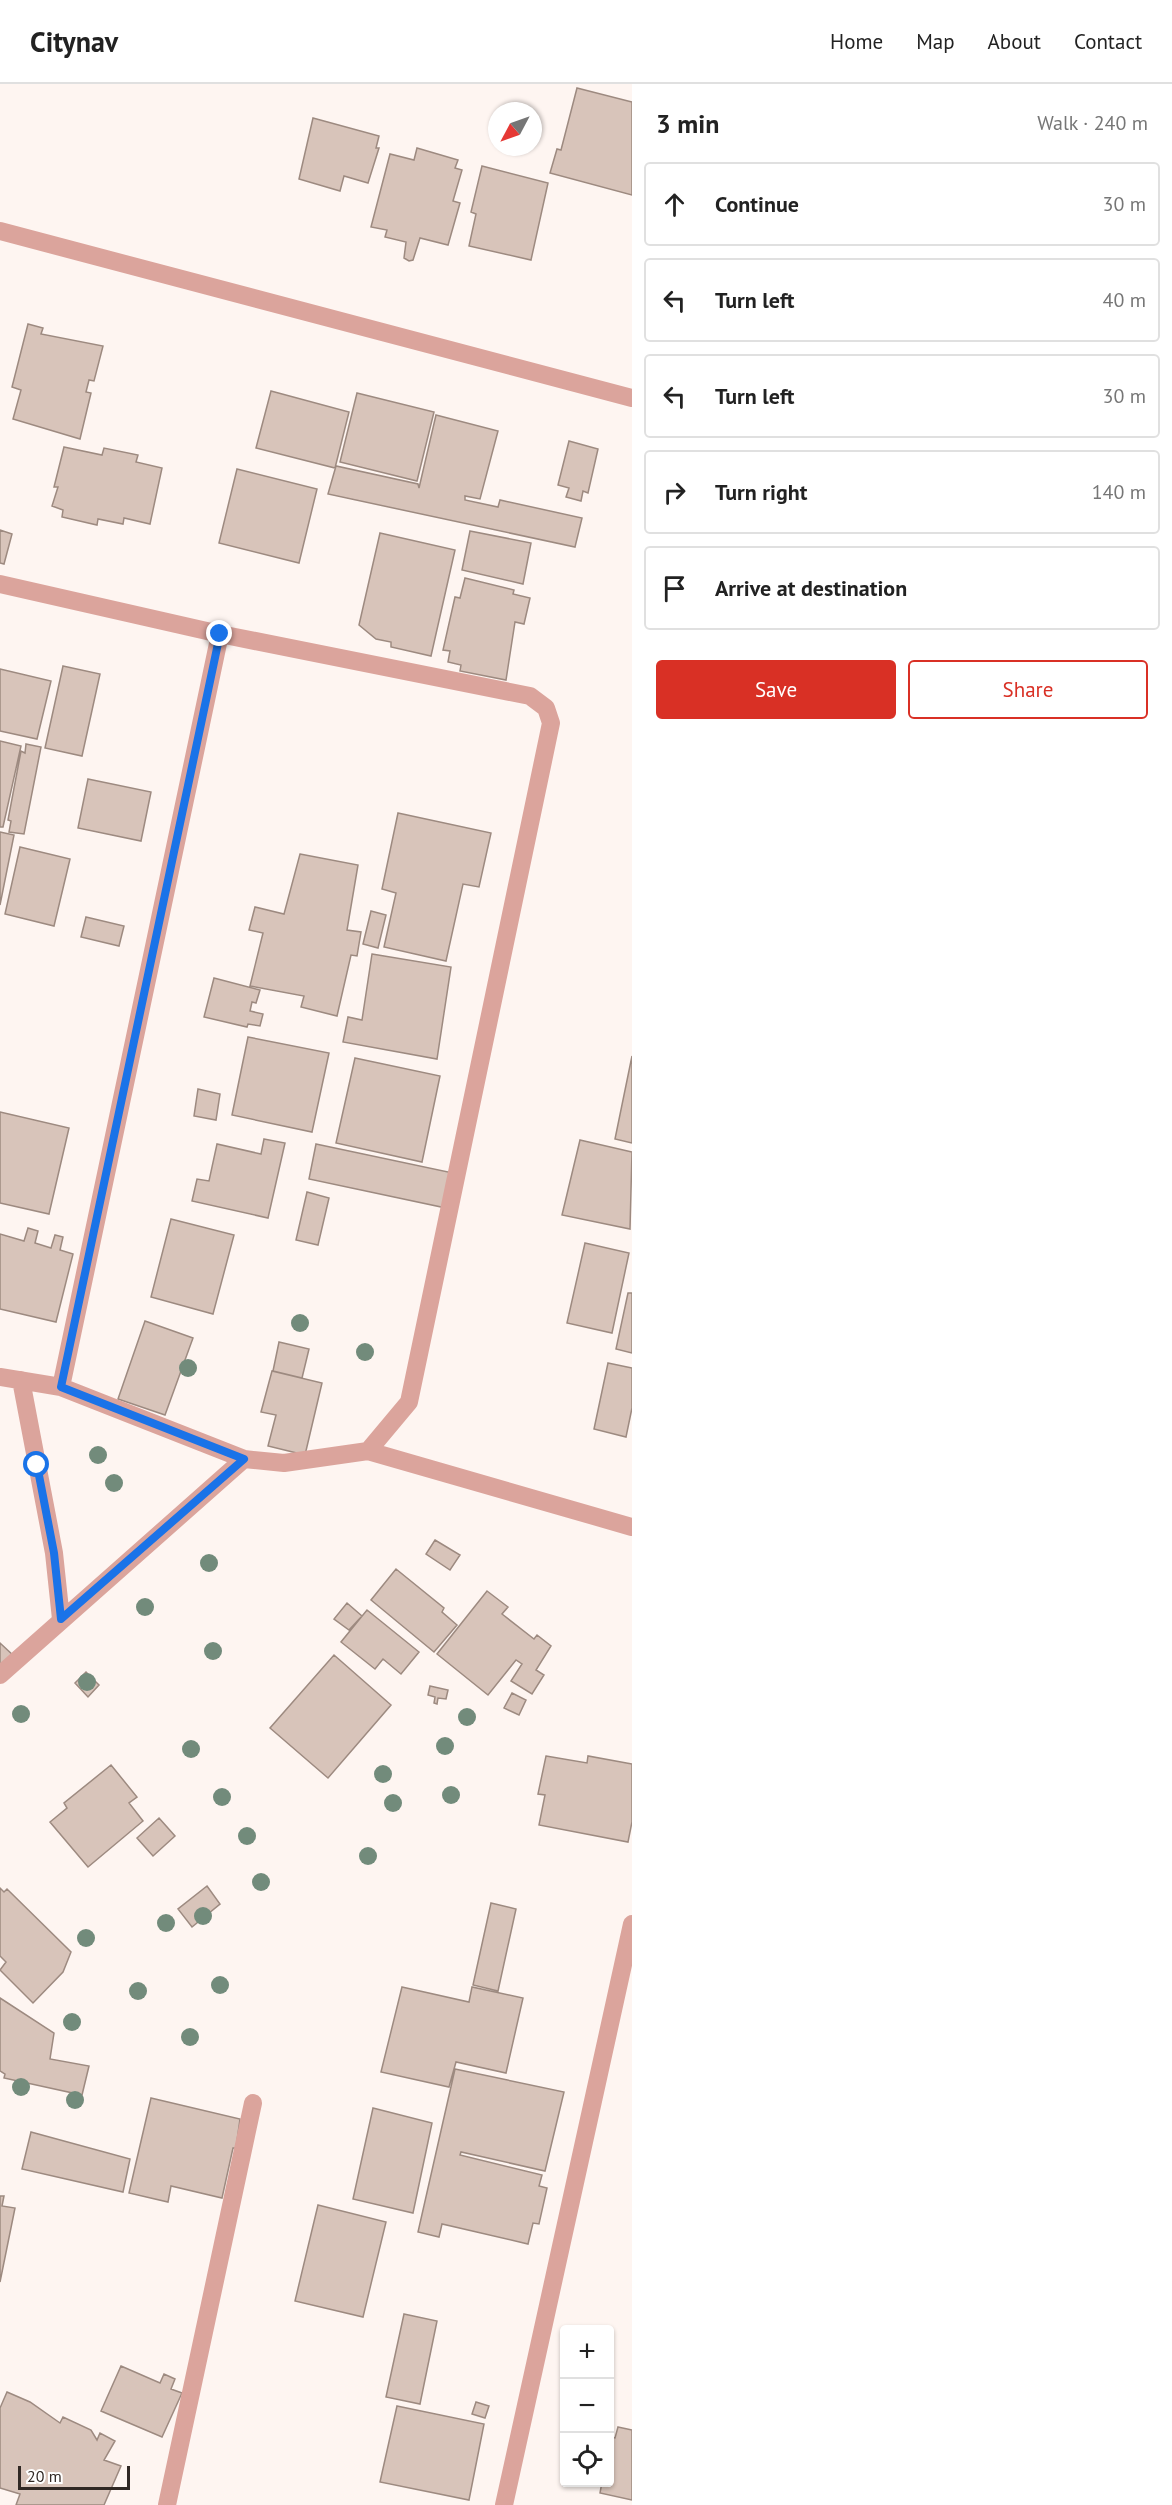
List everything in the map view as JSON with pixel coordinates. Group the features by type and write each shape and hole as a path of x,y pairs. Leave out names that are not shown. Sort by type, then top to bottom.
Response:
{"street":[{"path":"0,231 632,398"},
{"path":"0,584 220,634 530,696 546,708 551,723 409,1402 368,1451"},
{"path":"61,1387 220,634"},
{"path":"0,1377 61,1387 244,1459 284,1463 368,1451 632,1527"},
{"path":"21,1380 54,1553 61,1619"},
{"path":"0,1675 244,1459"},
{"path":"504,2505 632,1924"},
{"path":"167,2505 253,2103"}],"building":[{"path":"577,88 632,102 632,195 550,173 557,149 561,150"},
{"path":"313,118 379,136 376,148 379,148 368,183 344,176 340,191 299,179"},
{"path":"417,148 458,160 455,168 462,170 453,201 460,203 448,245 420,238 413,260 409,261 404,258 406,242 385,237 387,230 371,227 390,154 414,160"},
{"path":"482,166 548,183 531,260 469,246 476,214 471,212"},
{"path":"28,324 43,328 41,334 103,346 94,381 89,380 86,392 91,393 80,439 13,419 21,390 12,387"},
{"path":"271,391 349,412 335,468 256,448"},
{"path":"357,393 434,412 417,481 340,462"},
{"path":"436,415 498,431 480,499 465,496 465,500 498,507 500,500 582,518 575,547 328,494 336,466 418,484 419,488"},
{"path":"569,441 598,449 588,493 583,491 581,501 566,497 569,488 558,485"},
{"path":"64,447 102,455 104,448 138,455 136,462 162,468 150,524 124,518 123,524 98,519 97,525 62,517 63,510 52,506 58,487 54,487"},
{"path":"237,469 317,489 299,563 219,543"},
{"path":"0,530 12,534 4,564 0,563"},
{"path":"470,531 531,543 523,584 462,570"},
{"path":"380,533 455,550 431,656 391,647 391,642 376,639 359,625"},
{"path":"465,578 514,590 513,594 530,598 524,624 515,622 506,680 460,671 461,665 448,662 450,651 443,650 455,597 460,598"},
{"path":"63,666 100,674 82,756 45,748"},
{"path":"0,669 51,681 37,739 0,731"},
{"path":"0,741 21,746 3,827 0,827"},
{"path":"26,744 41,747 24,834 9,832 11,821 8,820 21,751 25,753"},
{"path":"88,779 151,792 141,841 78,828"},
{"path":"398,813 491,833 479,887 463,884 446,961 384,947 396,893 382,889"},
{"path":"0,832 14,835 0,905"},
{"path":"20,847 70,859 54,926 5,914"},
{"path":"300,854 358,865 347,930 361,932 357,956 351,955 337,1016 301,1007 304,996 250,986 263,933 249,930 255,907 284,914"},
{"path":"371,911 386,915 378,948 363,944"},
{"path":"86,917 124,926 119,946 81,937"},
{"path":"372,954 451,967 437,1059 343,1042 348,1017 362,1020"},
{"path":"214,978 260,990 256,1003 252,1002 250,1011 263,1014 260,1026 248,1024 247,1027 204,1017"},
{"path":"248,1037 329,1053 312,1132 232,1115"},
{"path":"632,1056 632,1143 615,1139"},
{"path":"355,1058 440,1076 422,1162 336,1143"},
{"path":"198,1089 220,1094 216,1120 194,1116"},
{"path":"0,1112 69,1128 49,1214 0,1203"},
{"path":"264,1139 285,1143 268,1218 192,1201 197,1179 209,1181 217,1144 261,1154"},
{"path":"580,1140 632,1152 630,1229 562,1215"},
{"path":"316,1144 453,1173 446,1208 309,1179"},
{"path":"307,1192 329,1198 318,1245 296,1240"},
{"path":"171,1219 234,1235 213,1314 151,1297"},
{"path":"28,1228 38,1231 35,1243 51,1248 55,1235 63,1237 60,1250 73,1254 56,1322 0,1309 0,1234 24,1241"},
{"path":"585,1243 629,1253 612,1333 567,1323"},
{"path":"628,1293 632,1293 632,1353 616,1349"},
{"path":"145,1321 193,1338 165,1415 118,1399"},
{"path":"279,1342 309,1349 302,1378 273,1371"},
{"path":"608,1363 632,1368 632,1408 626,1437 594,1429"},
{"path":"272,1371 322,1383 305,1455 268,1446 276,1415 261,1412"},
{"path":"435,1540 460,1555 450,1570 426,1554"},
{"path":"396,1569 444,1608 442,1612 457,1625 434,1652 371,1600"},
{"path":"487,1591 508,1607 502,1614 534,1639 537,1635 551,1646 536,1670 544,1675 532,1694 511,1681 522,1664 516,1660 488,1695 437,1654"},
{"path":"347,1603 362,1616 349,1630 334,1619"},
{"path":"367,1610 419,1652 401,1674 383,1659 375,1669 341,1642"},
{"path":"0,1643 15,1657 0,1672"},
{"path":"334,1655 391,1705 328,1778 270,1728"},
{"path":"86,1672 99,1685 88,1697 75,1683"},
{"path":"430,1686 448,1690 446,1699 438,1698 437,1704 434,1703 435,1697 428,1695"},
{"path":"512,1693 526,1700 519,1715 504,1708"},
{"path":"546,1756 587,1763 588,1756 632,1764 632,1822 628,1842 539,1825 545,1795 538,1794"},
{"path":"111,1765 137,1797 129,1803 143,1821 88,1867 50,1822 67,1808 64,1803"},
{"path":"159,1818 175,1836 153,1856 137,1838"},
{"path":"207,1886 220,1904 192,1927 178,1909"},
{"path":"0,1888 4,1892 7,1889 71,1952 63,1972 33,2003 0,1970 6,1962 0,1956"},
{"path":"491,1903 516,1909 498,1991 473,1985"},
{"path":"402,1987 469,2002 472,1987 523,1998 506,2073 456,2062 449,2087 381,2072"},
{"path":"0,1998 54,2033 50,2059 89,2066 82,2095 4,2078 5,2074 0,2071"},
{"path":"455,2069 564,2092 545,2171 461,2152 460,2155 542,2175 539,2186 547,2188 539,2224 533,2223 528,2244 442,2224 439,2237 418,2232"},
{"path":"151,2098 240,2119 236,2148 233,2148 222,2198 171,2186 168,2202 129,2193"},
{"path":"373,2108 432,2123 413,2213 353,2199"},
{"path":"31,2132 130,2159 123,2192 22,2169"},
{"path":"0,2196 4,2196 2,2206 15,2208 0,2282"},
{"path":"318,2205 386,2222 363,2317 295,2301"},
{"path":"404,2314 437,2321 420,2404 386,2397"},
{"path":"121,2366 160,2383 164,2374 175,2379 171,2389 182,2393 162,2437 101,2411"},
{"path":"7,2392 30,2402 60,2423 63,2417 91,2430 97,2440 100,2433 115,2441 104,2460 121,2466 104,2505 16,2505 20,2494 0,2488 0,2408"},
{"path":"476,2402 489,2406 485,2418 472,2414"},
{"path":"397,2406 484,2424 469,2500 380,2482"},
{"path":"618,2427 632,2430 632,2500 600,2493 601,2487 614,2487 615,2438"}],"route":[{"path":"37,1465 54,1553 61,1619 244,1459 61,1387 220,634"}]}
